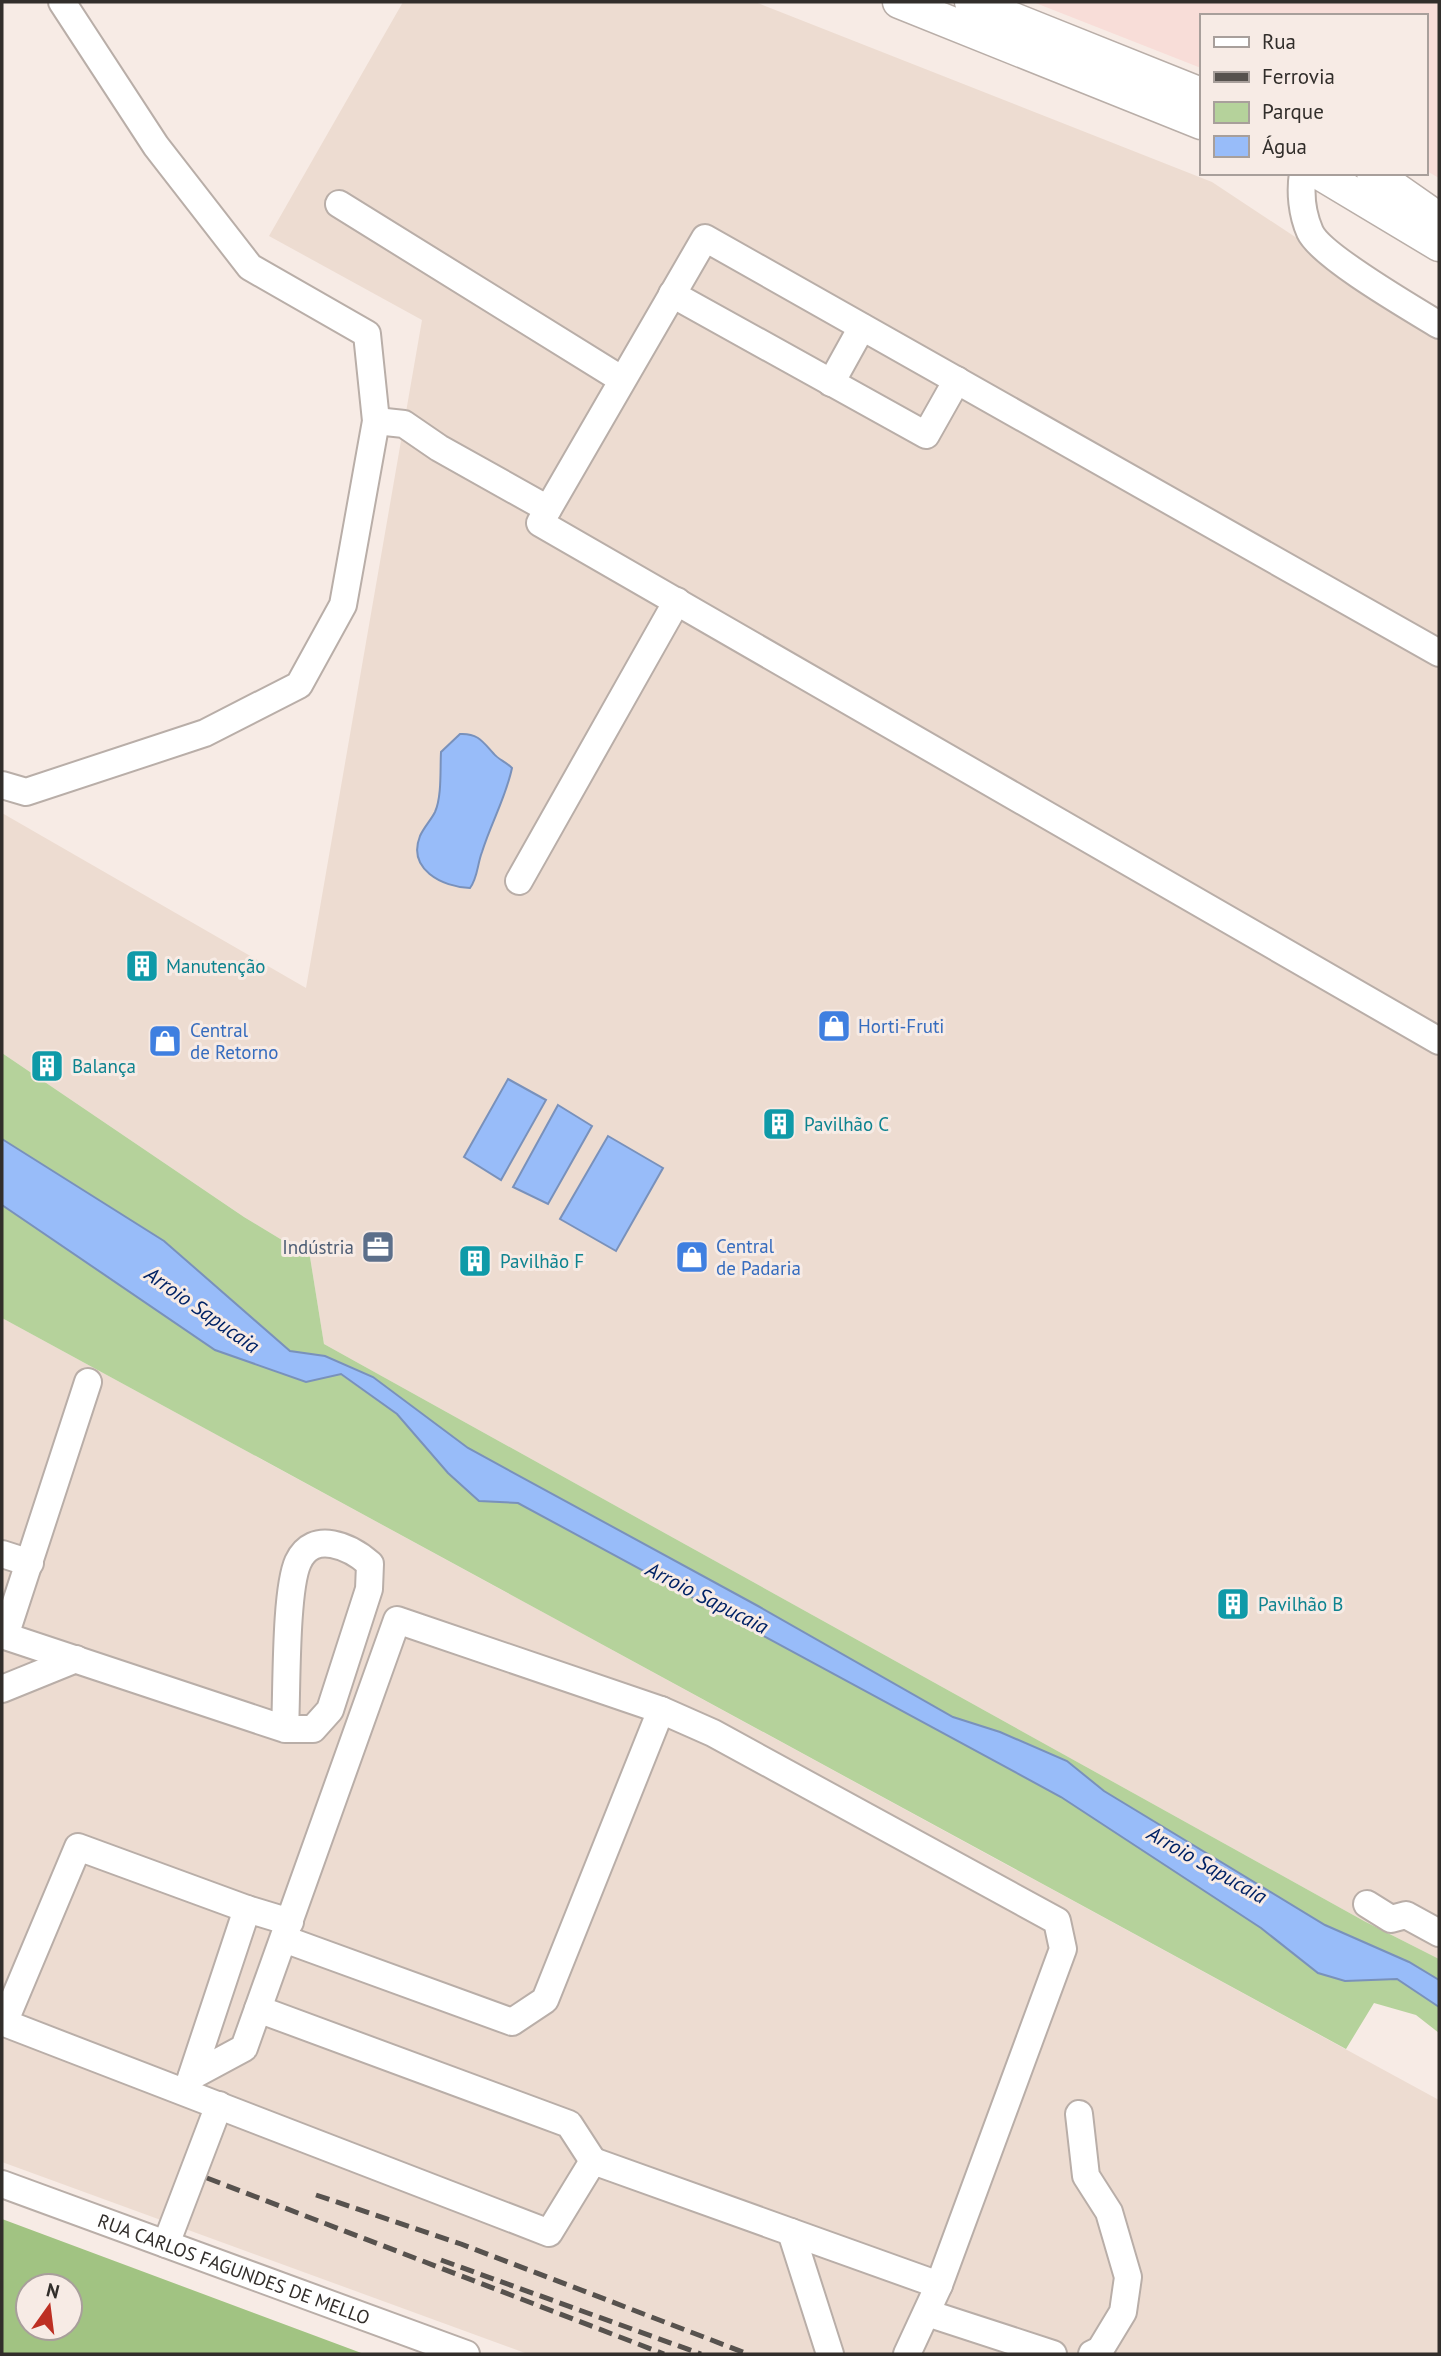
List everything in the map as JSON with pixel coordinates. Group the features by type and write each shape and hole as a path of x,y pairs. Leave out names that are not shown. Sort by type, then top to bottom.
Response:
{"main road":[{"path":"899,2 1200,123"},
{"path":"971,2 1200,94"},
{"path":"1322,175 1439,245"},
{"path":"1376,175 1439,219"}],"street":[{"path":"2,785 26,792 205,733 299,685 343,604 376,421 368,334 250,267 156,146 62,2"},
{"path":"1303,175 1300,193 1311,234 1356,273 1439,325"},
{"path":"339,204 621,379"},
{"path":"1439,653 705,238 540,523 1439,1041"},
{"path":"672,293 926,435 957,380"},
{"path":"831,383 862,327"},
{"path":"376,421 404,424 439,448 548,509"},
{"path":"519,881 677,601"},
{"path":"88,1382 36,1511 30,1563 3,1635 285,1729 313,1730 330,1710 369,1589 370,1564 355,1551 335,1543 311,1547 298,1561 292,1589 285,1729"},
{"path":"2,1554 30,1563"},
{"path":"189,2084 244,2048 397,1620 661,1710 713,1732 1056,1921 1063,1949 939,2285 907,2354"},
{"path":"2,1689 76,1658"},
{"path":"593,2161 549,2233 219,2105 189,2084 3,2022 78,1847 247,1909 287,1930 512,2022 544,2000 661,1710"},
{"path":"1367,1904 1391,1919 1406,1915 1439,1933"},
{"path":"189,2084 247,1909"},
{"path":"258,2009 569,2124 593,2161 939,2285"},
{"path":"166,2244 219,2105"},
{"path":"1079,2114 1086,2176 1109,2211 1128,2277 1124,2312 1100,2350 1092,2354"},
{"name":"RUA CARLOS FAGUNDES DE MELLO","path":"2,2184 466,2354"},
{"path":"791,2232 830,2354"},
{"path":"926,2313 1053,2354"}],"shaded area":[{"path":"403,2 755,2 1212,182 1439,332 1439,1959 1364,1921 324,1344 310,1257 244,1217 2,1053 2,813 306,988 422,320 269,236"},
{"path":"1033,2 1439,2 1439,178 1427,171 1427,14 1200,14 1200,68"},
{"path":"2,1318 1439,2100 1439,2354 528,2354 2,2162"}],"green space":[{"path":"2,1053 244,1217 310,1257 324,1344 1364,1921 1439,1959 1439,1980 1409,1962 1325,1925 1104,1791 1067,1761 1000,1732 953,1717 758,1606 468,1448 373,1377 325,1356 290,1351 164,1241 2,1139"},
{"path":"2,1205 215,1350 306,1382 340,1374 397,1414 448,1473 479,1501 518,1503 1061,1797 1261,1928 1318,1973 1345,1981 1397,1979 1439,2007 1439,2033 1416,2015 1374,2003 1346,2049 2,1318"},
{"path":"2,2219 364,2354 2,2354"}],"water":[{"path":"460,734 480,739 512,768 470,888 449,884 430,874 418,858 417,848 420,836 437,806 441,752"},
{"path":"508,1079 546,1100 501,1180 464,1157"},
{"path":"558,1105 592,1126 548,1204 513,1187"},
{"path":"608,1136 663,1168 616,1251 560,1219"},
{"name":"Arroio Sapucaia","path":"2,1139 164,1241 290,1351 325,1356 373,1377 468,1448 758,1606 953,1717 1000,1732 1067,1761 1104,1791 1325,1925 1409,1962 1439,1980 1439,2007 1397,1979 1345,1981 1318,1973 1261,1928 1061,1797 518,1503 479,1501 448,1473 397,1414 341,1374 306,1382 215,1350 2,1205"}],"railway":[{"path":"207,2178 664,2354"},
{"path":"316,2195 461,2244 748,2354"},
{"path":"441,2260 701,2354"}],"place":[{"name":"Manutenção","path":"142,966"},
{"name":"Horti-Fruti","path":"834,1026"},
{"name":"Central de Retorno","path":"165,1041"},
{"name":"Balança","path":"47,1066"},
{"name":"Pavilhão C","path":"779,1124"},
{"name":"Indústria","path":"378,1247"},
{"name":"Central de Padaria","path":"692,1257"},
{"name":"Pavilhão F","path":"475,1261"},
{"name":"Pavilhão B","path":"1233,1604"}]}
